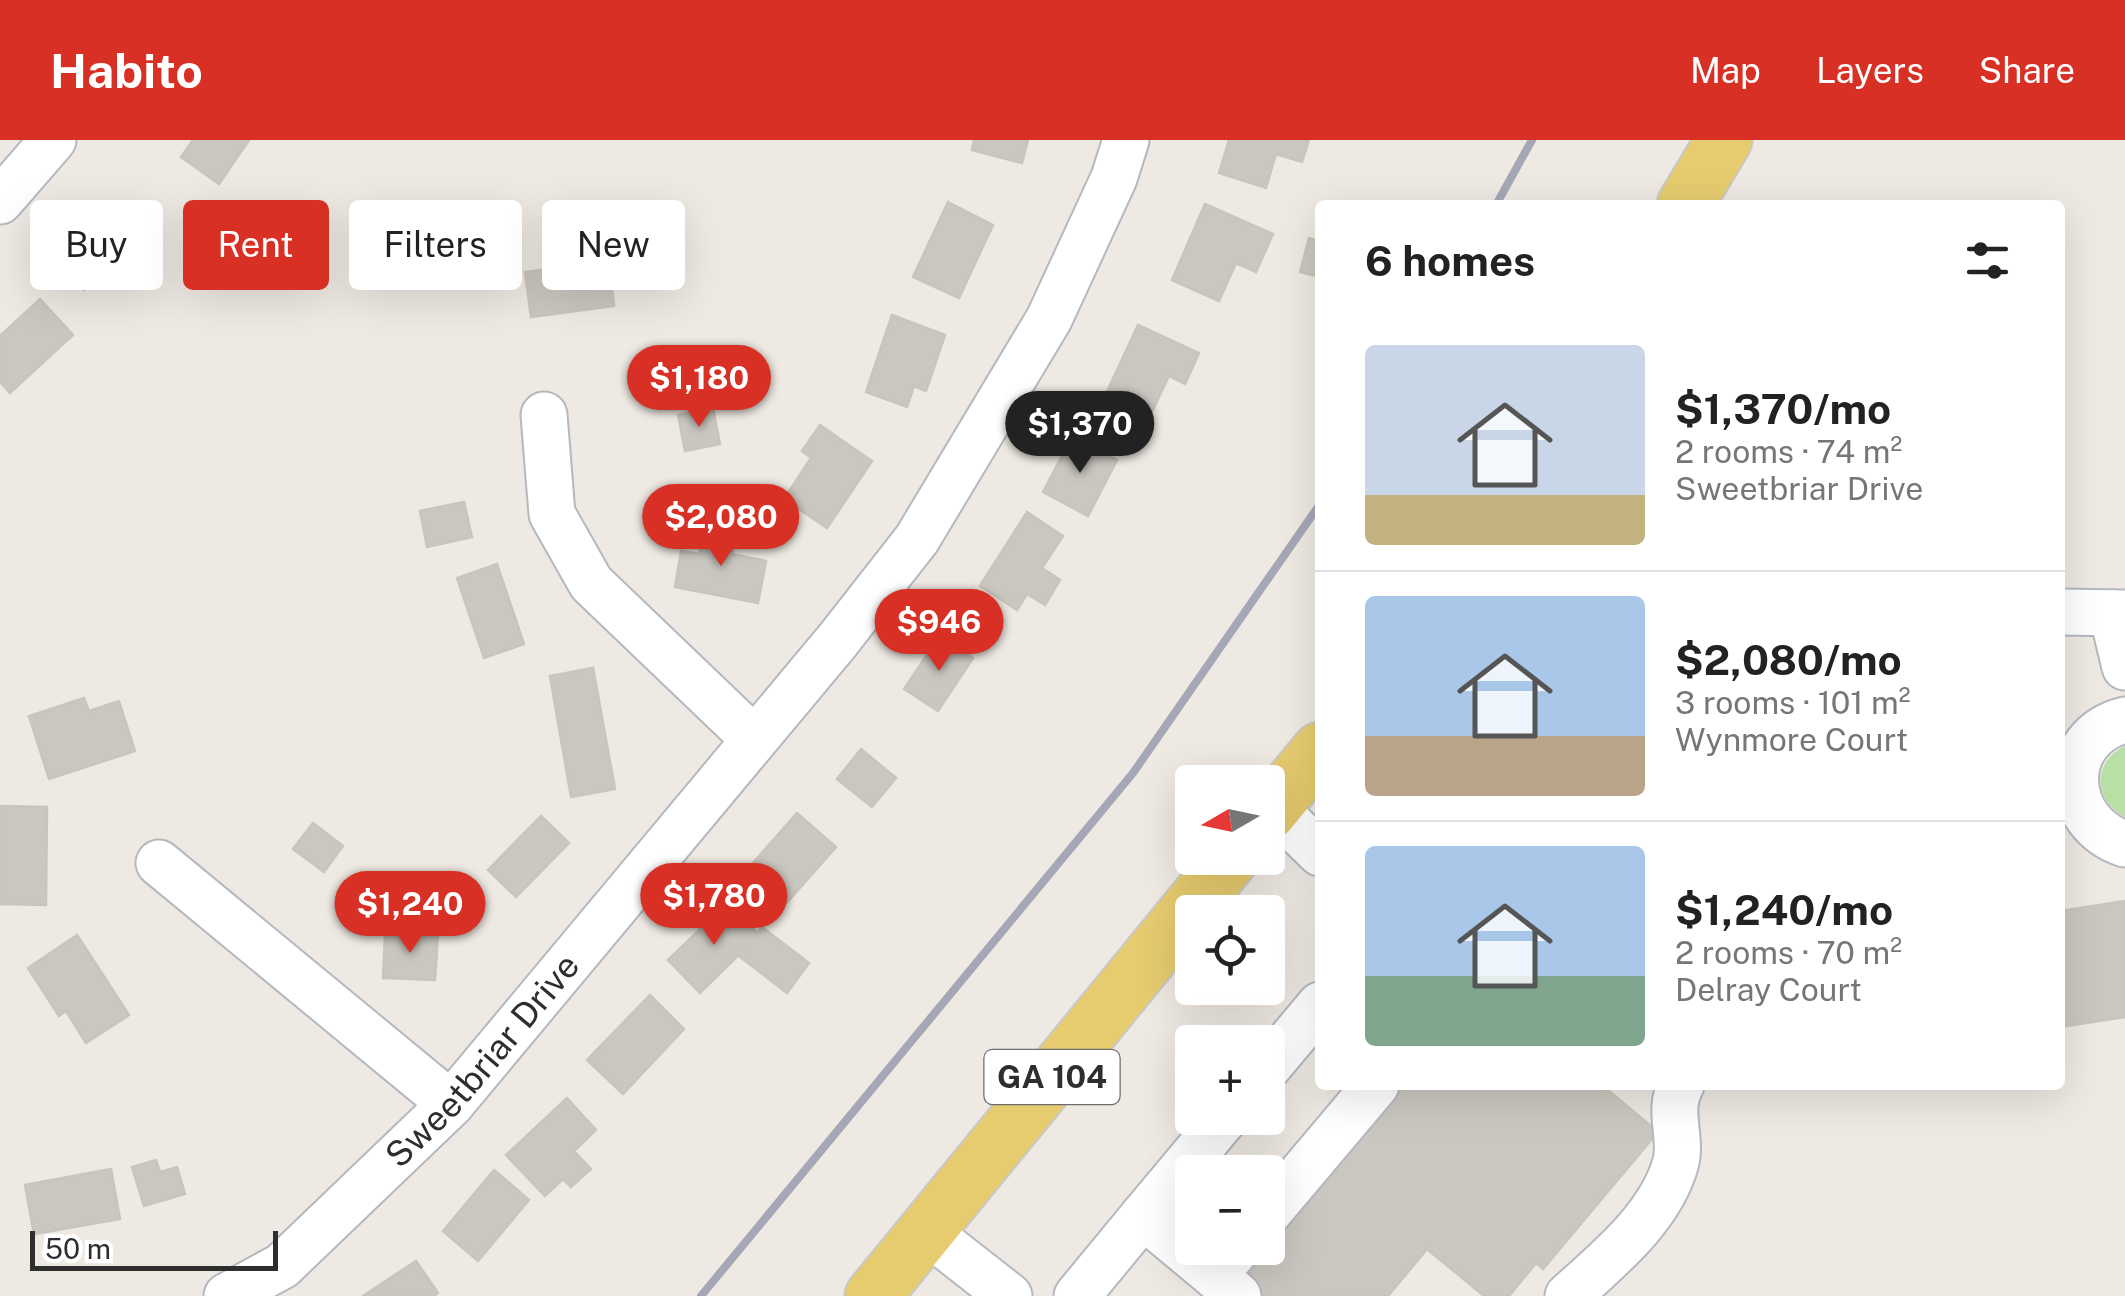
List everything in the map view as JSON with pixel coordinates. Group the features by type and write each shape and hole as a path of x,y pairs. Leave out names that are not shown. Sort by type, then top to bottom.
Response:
{"main road":[{"path":"1688,200 1724,140"},
{"path":"1285,792 1315,756"},
{"name":"GA 104","path":"872,1296 1217,875"}],"street":[{"path":"0,201 54,140"},
{"name":"Sweetbriar Drive","path":"227,1296 282,1266 451,1104 917,539 1049,319 1114,178 1126,140"},
{"path":"544,415 552,514 591,583 754,739"},
{"path":"2065,612 2118,613 2125,667"},
{"path":"2096,725 2078,762 2074,782 2078,803 2088,821 2104,835 2125,844"},
{"path":"1285,823 1315,850"},
{"path":"159,863 451,1104"},
{"path":"1285,1046 1315,1010"},
{"path":"1285,1192 1372,1090"},
{"path":"1568,1296 1660,1202 1677,1159 1671,1090"},
{"path":"1078,1296 1211,1135"},
{"path":"1143,1216 1230,1273"},
{"path":"926,1231 1009,1296"}],"green space":[{"path":"2125,746 2125,817 2107,801 2101,781 2107,761"}],"building":[{"path":"193,140 249,140 219,184 181,157"},
{"path":"974,140 1028,140 1022,163 972,150"},
{"path":"1229,140 1309,140 1302,162 1276,154 1266,188 1219,173"},
{"path":"948,202 993,225 959,298 913,277"},
{"path":"1205,204 1273,234 1256,272 1236,263 1219,301 1172,280"},
{"path":"1309,238 1315,240 1315,276 1300,272"},
{"path":"542,270 542,290 612,290 614,306 531,317 525,272"},
{"path":"40,299 73,335 10,393 0,382 0,336"},
{"path":"892,315 945,335 926,391 914,386 907,407 866,392"},
{"path":"1138,325 1199,353 1185,384 1169,376 1149,418 1105,396"},
{"path":"713,408 720,444 685,451 678,415"},
{"path":"820,425 872,461 827,528 784,499 811,458 802,451"},
{"path":"1072,437 1117,460 1088,516 1043,492"},
{"path":"464,502 472,537 427,547 420,511"},
{"path":"1027,512 1063,536 1042,568 1060,580 1045,605 1027,594 1017,610 980,586"},
{"path":"704,527 736,533 732,554 766,561 758,603 675,587 681,551 699,554"},
{"path":"497,564 524,644 484,658 457,578"},
{"path":"940,636 973,658 938,711 904,689"},
{"path":"593,668 615,789 571,797 550,676"},
{"path":"84,698 89,711 119,701 135,751 49,779 29,716"},
{"path":"861,749 896,778 872,807 837,779"},
{"path":"0,806 47,807 46,905 0,904"},
{"path":"797,813 836,847 775,916 736,882"},
{"path":"541,816 569,843 516,897 488,870"},
{"path":"313,823 343,846 324,872 293,849"},
{"path":"2125,901 2125,1017 2066,1026 2065,910"},
{"path":"728,902 759,935 700,993 668,960"},
{"path":"762,927 809,963 787,993 739,956"},
{"path":"385,932 438,934 435,980 383,978"},
{"path":"77,935 129,1015 86,1043 66,1011 59,1016 28,968"},
{"path":"650,995 684,1029 623,1094 587,1060"},
{"path":"1401,1090 1608,1090 1658,1132 1543,1269 1536,1263 1509,1296 1484,1296 1427,1249 1388,1296 1263,1296 1244,1280 1256,1265 1285,1265 1285,1230"},
{"path":"567,1098 596,1130 574,1151 591,1169 571,1187 563,1179 545,1196 506,1155"},
{"path":"156,1160 160,1172 177,1167 185,1194 144,1206 132,1167"},
{"path":"111,1169 120,1219 34,1234 25,1185"},
{"path":"494,1170 529,1200 478,1261 443,1231"},
{"path":"416,1261 438,1293 434,1296 363,1296"}],"railway":[{"path":"1499,200 1532,140"},
{"path":"701,1296 1133,773 1315,511"}]}
